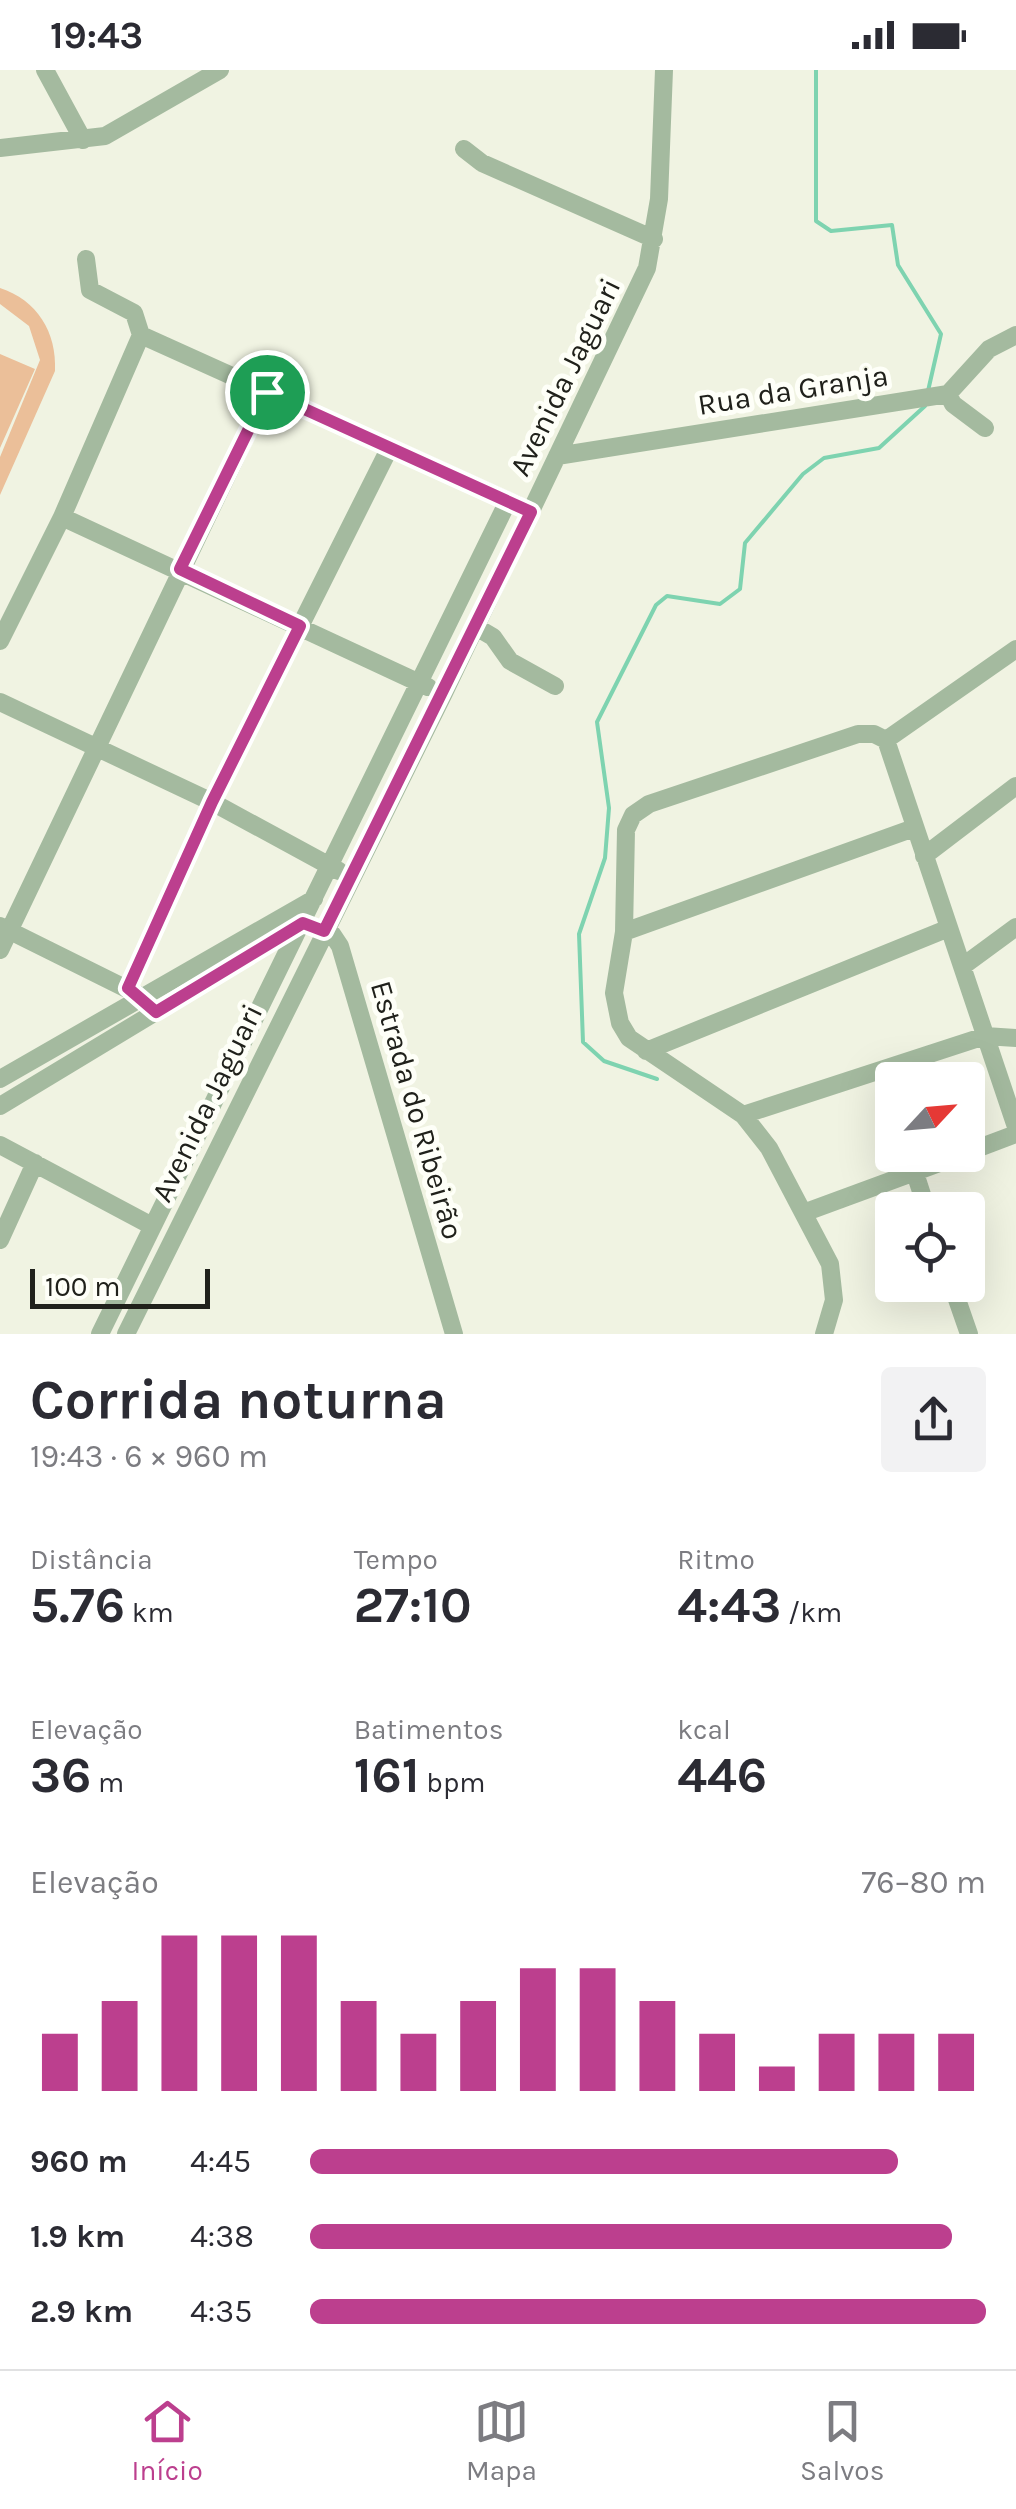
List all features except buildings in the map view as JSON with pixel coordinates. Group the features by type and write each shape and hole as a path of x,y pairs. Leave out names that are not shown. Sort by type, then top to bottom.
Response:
{"street":[{"path":"45,70 84,140"},
{"path":"182,70 191,88"},
{"path":"0,148 84,140 120,130 220,70"},
{"name":"Avenida Jaguari","path":"126,1334 444,693 634,296 654,239 664,70"},
{"path":"464,149 482,162 654,239"},
{"path":"0,641 62,517 141,335 134,313 90,290 86,259"},
{"path":"141,335 531,512"},
{"path":"985,428 952,404 945,394 989,349 1016,336"},
{"path":"0,950 5,928 98,750 180,569 267,392"},
{"name":"Rua da Granja","path":"558,456 945,394"},
{"path":"133,992 212,802 389,449"},
{"name":"Avenida Jaguari","path":"100,1334 508,501"},
{"path":"62,517 444,693"},
{"path":"476,627 492,637 510,661 555,686"},
{"path":"887,742 1016,649"},
{"path":"0,702 212,802 349,878"},
{"path":"824,1334 834,1300 833,1280 806,1212 769,1148 743,1115 628,1038 616,1011 614,993 624,932 626,830 639,810 858,734 874,734 887,742 1016,1130 985,1144"},
{"path":"924,856 1016,786"},
{"path":"624,932 914,828"},
{"path":"0,1078 133,992 314,899"},
{"path":"0,1106 303,923 324,931"},
{"path":"964,966 1016,927"},
{"path":"5,928 133,992 156,1012"},
{"path":"646,1051 949,928"},
{"name":"Estrada do Ribeirão","path":"324,931 340,946 454,1334"},
{"path":"743,1115 985,1036 1016,1038"},
{"path":"0,1144 152,1226"},
{"path":"0,1240 36,1163"},
{"path":"806,1212 915,1173 922,1192"},
{"path":"958,1302 968,1334"}],"shaded area":[{"path":"0,288 24,301 42,319 52,343 55,371 0,495 0,457 40,360 29,326 0,304"},
{"path":"0,354 35,369 0,448"}],"waterway":[{"path":"816,70 816,221 831,231 892,225 898,265 941,334 928,391"},
{"path":"657,1079 604,1061 583,1042 579,934 605,858 609,808 597,722 656,605 667,596 720,604 740,589 745,543 803,474 824,458 879,448 925,406"}],"route":[{"path":"267,392 531,512 324,931 303,923 156,1012 128,988 212,802 300,626 180,569 267,392"}]}
